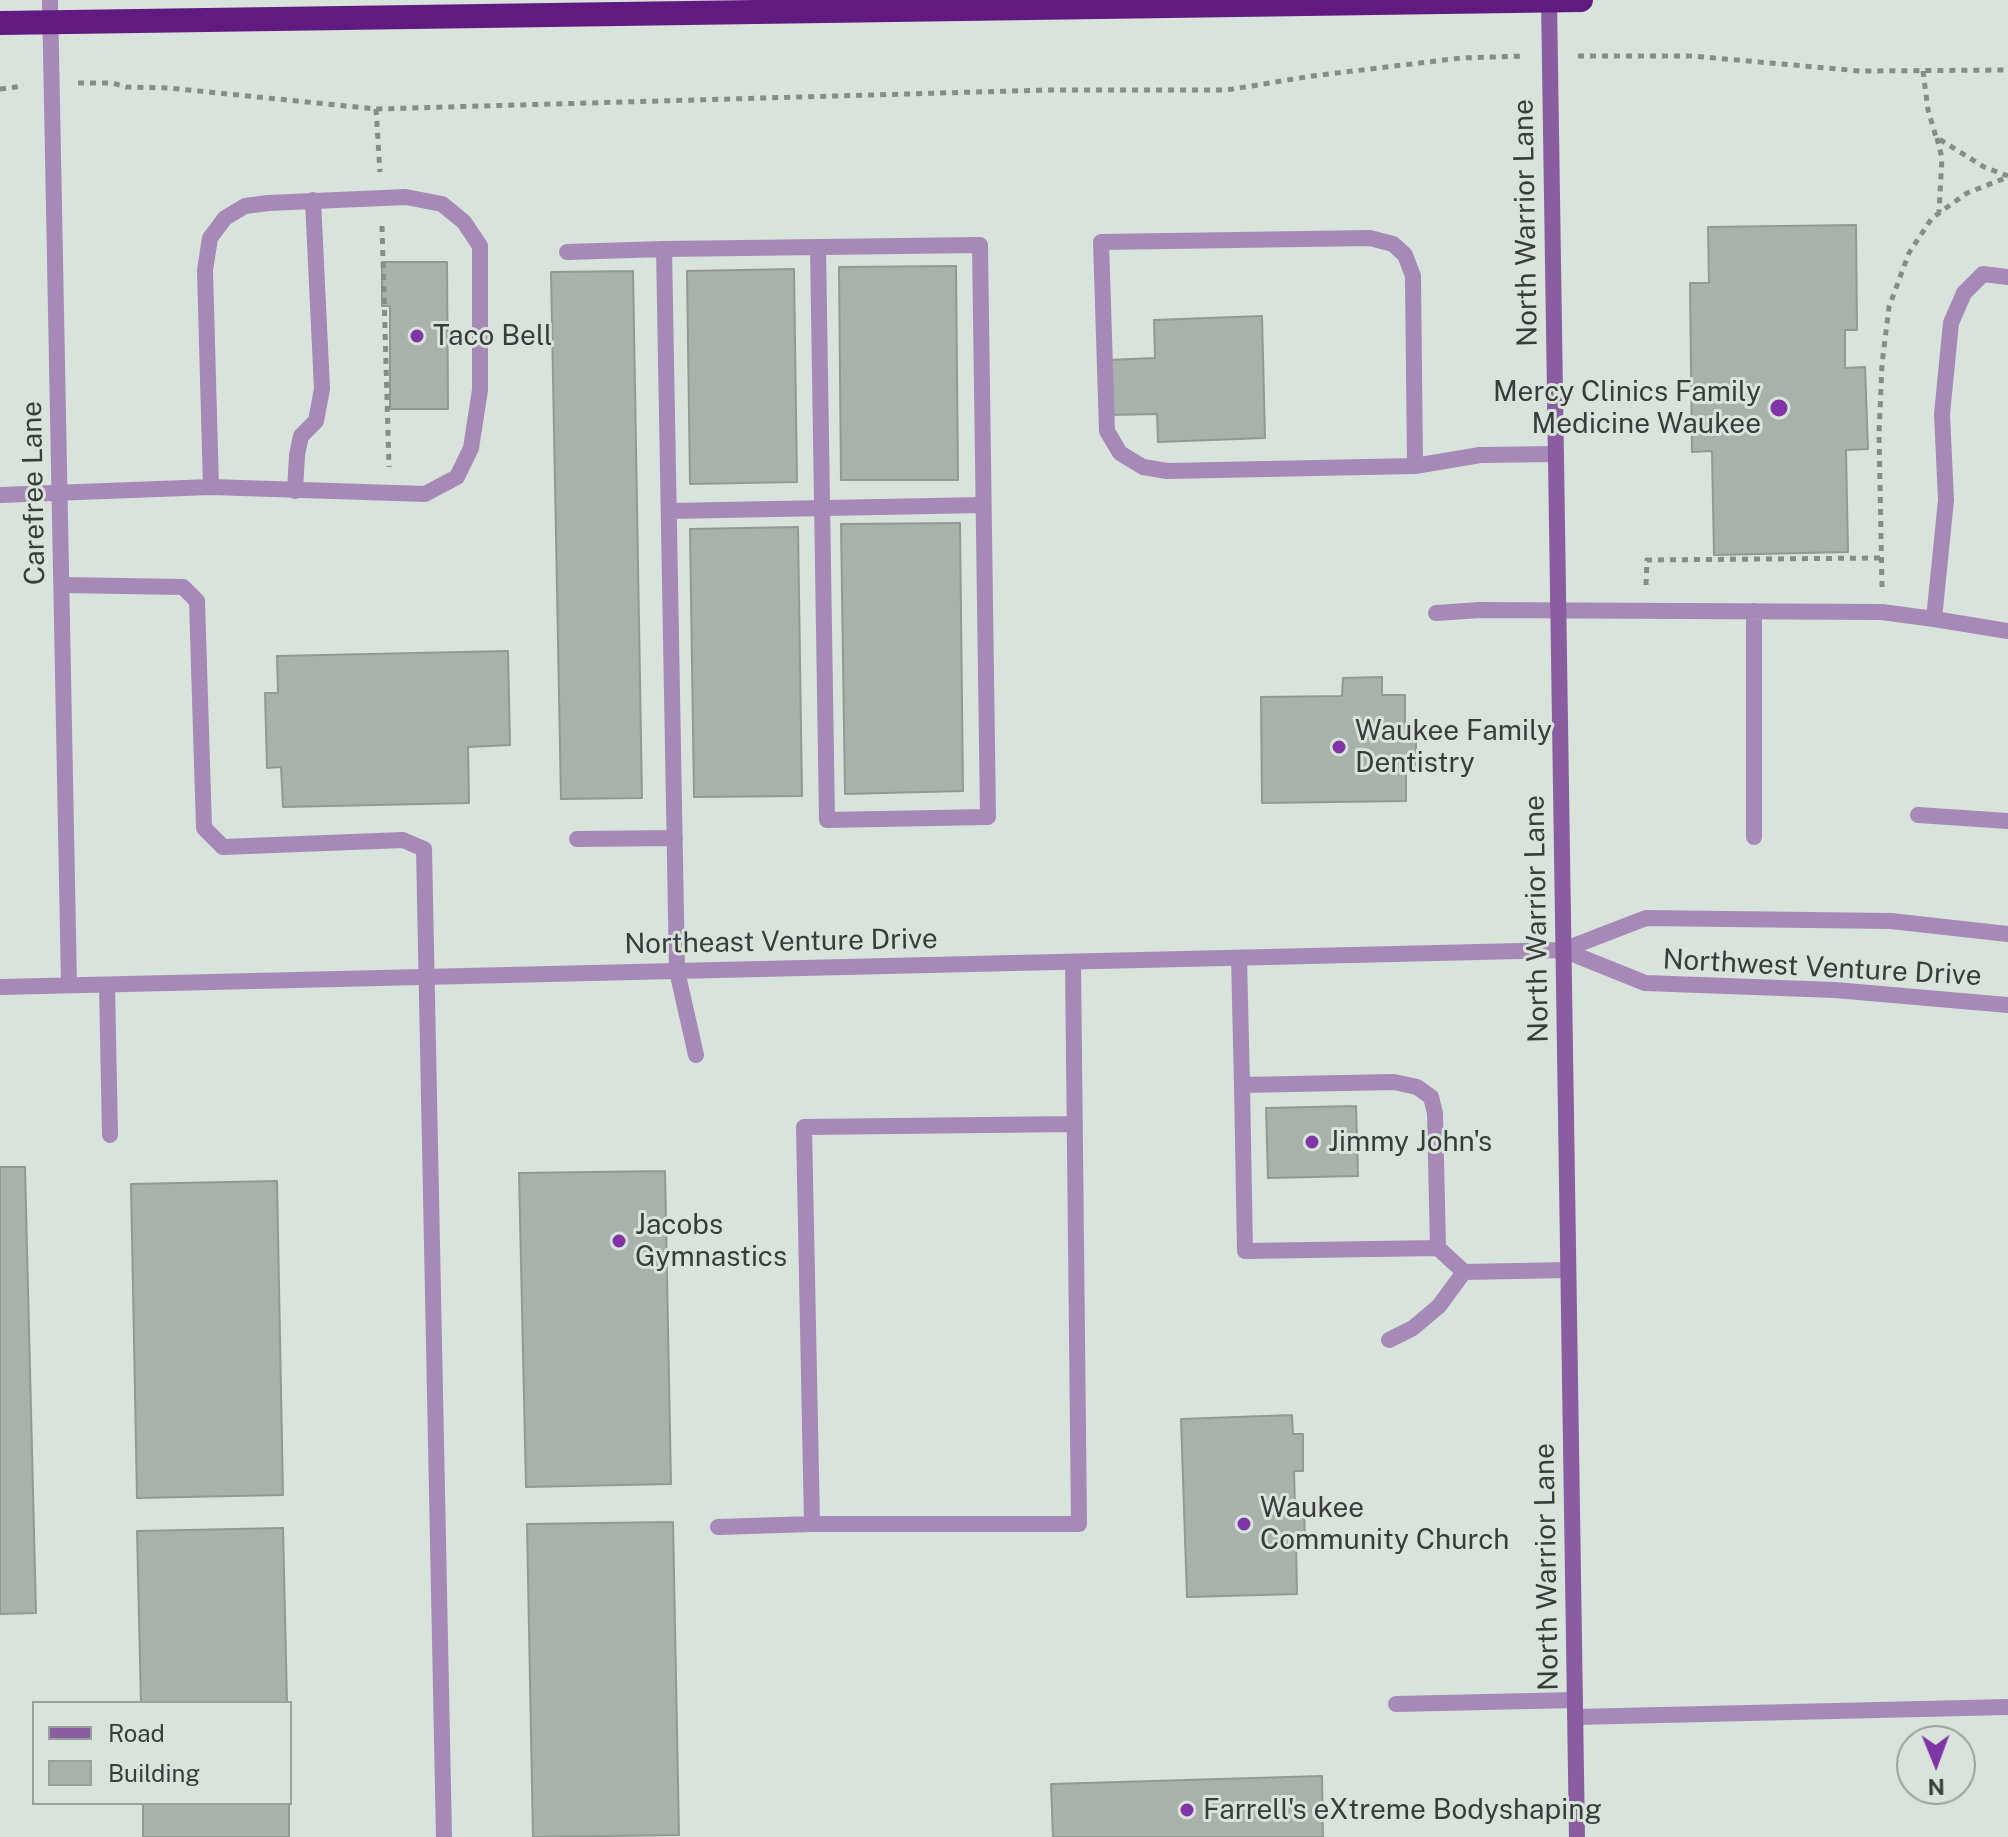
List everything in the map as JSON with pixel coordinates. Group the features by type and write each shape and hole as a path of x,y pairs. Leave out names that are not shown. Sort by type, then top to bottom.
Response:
{"highway":[{"path":"0,23 51,11 1581,0"}],"street":[{"name":"North Warrior Lane","path":"1549,0 1577,1837"},
{"name":"Carefree Lane","path":"51,11 69,985"},
{"path":"0,495 211,487 425,494 457,477 471,448 480,390 480,246 464,222 442,204 406,197 245,206 225,218 210,238 205,270 211,487"},
{"path":"295,491 301,436 316,421 322,389 313,200"},
{"path":"1415,466 1413,276 1405,255 1393,244 1370,238 1101,242 1107,431 1120,453 1143,467 1167,471 1415,466 1480,455 1556,454"},
{"path":"567,252 664,249 818,247 980,245 988,817 827,820 818,247"},
{"path":"664,249 677,971 696,1055"},
{"path":"1934,619 1946,500 1942,414 1951,323 1964,293 1983,274 2008,277"},
{"path":"669,511 983,505"},
{"path":"62,585 183,587 197,601 204,828 223,847 403,840 424,849 444,1837"},
{"path":"1436,613 1558,609 1882,612 2008,631"},
{"path":"1754,611 1754,837"},
{"path":"1918,815 2008,821"},
{"path":"577,839 675,838"},
{"name":"Northwest Venture Drive","path":"1563,950 1646,918 1891,921 2008,934"},
{"name":"Northeast Venture Drive","path":"0,987 1563,950"},
{"name":"Northwest Venture Drive","path":"1563,950 1645,983 1835,990 2008,1005"},
{"path":"1239,958 1245,1251 1438,1248 1464,1272 1568,1270"},
{"path":"718,1527 1079,1524 1073,962"},
{"path":"107,985 110,1135"},
{"path":"1242,1085 1394,1082 1417,1087 1431,1097 1435,1113 1438,1248"},
{"path":"812,1524 804,1127 1075,1124"},
{"path":"1389,1340 1413,1328 1439,1306 1464,1272"},
{"path":"1396,1704 1575,1708 2008,1707"}],"path":[{"path":"1652,55 1860,71 2008,70"},
{"path":"0,89 113,83 126,87 169,88 376,109 1047,90 1227,90 1312,76 1475,57"},
{"path":"1923,71 1928,110 1942,158 1939,213"},
{"path":"376,109 382,197 390,493"},
{"path":"1936,137 1984,167 2008,177"},
{"path":"1882,612 1879,434 1882,364 1889,307 1909,253 1932,218 1967,193 2008,177"},
{"path":"1646,610 1647,560 1881,558"}],"building":[{"name":"Mercy Clinics Family Medicine Waukee","path":"1856,225 1857,330 1845,330 1845,368 1865,367 1868,449 1846,450 1848,552 1714,555 1712,451 1692,452 1690,283 1709,283 1708,227"},
{"path":"382,262 447,262 448,409 390,409 390,306 382,306"},
{"path":"956,266 958,480 841,480 839,267"},
{"path":"794,269 797,482 690,484 687,271"},
{"path":"633,271 642,798 561,799 551,272"},
{"path":"1262,316 1265,438 1158,442 1157,414 1110,415 1108,360 1155,358 1154,320"},
{"path":"960,523 963,791 845,794 841,524"},
{"path":"798,527 802,796 694,797 690,529"},
{"path":"508,651 510,745 468,747 469,803 283,807 281,767 267,768 265,693 278,693 277,656"},
{"name":"Waukee Family Dentistry","path":"1382,677 1382,695 1405,695 1405,728 1416,729 1416,765 1406,765 1406,801 1262,803 1261,697 1342,696 1343,678"},
{"name":"Jimmy John's","path":"1356,1106 1358,1176 1268,1178 1266,1108"},
{"path":"0,1167 25,1167 36,1613 0,1614"},
{"path":"665,1171 671,1484 526,1487 519,1173"},
{"path":"277,1181 283,1495 137,1498 131,1184"},
{"name":"Waukee Community Church","path":"1292,1415 1293,1434 1303,1434 1303,1471 1294,1471 1295,1505 1304,1505 1305,1542 1296,1542 1297,1594 1187,1597 1181,1419"},
{"path":"673,1522 679,1835 533,1837 527,1524"},
{"path":"283,1528 287,1701 141,1701 137,1531"},
{"name":"Farrell's eXtreme Bodyshaping","path":"1322,1776 1323,1837 1053,1837 1051,1784"},
{"path":"143,1805 289,1805 289,1837 143,1837"}],"place":[{"name":"Taco Bell","path":"417,336"},
{"name":"Mercy Clinics Family Medicine Waukee","path":"1779,408"},
{"name":"Waukee Family Dentistry","path":"1339,747"},
{"name":"Jimmy John's","path":"1312,1142"},
{"name":"Jacobs Gymnastics","path":"619,1241"},
{"name":"Waukee Community Church","path":"1244,1524"},
{"name":"Farrell's eXtreme Bodyshaping","path":"1187,1810"}]}
